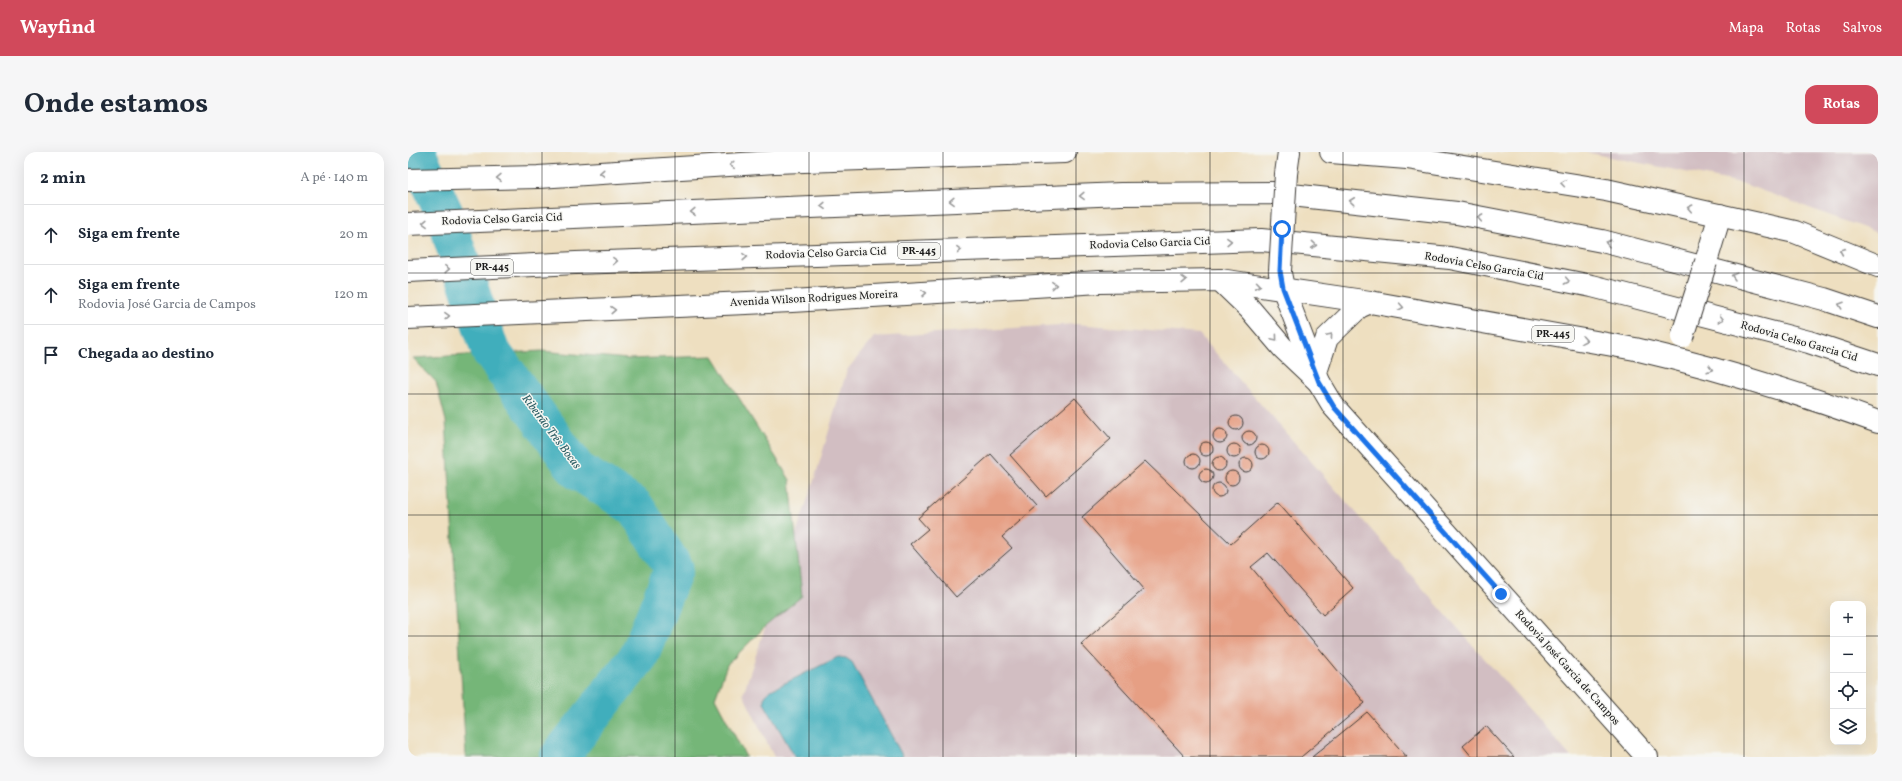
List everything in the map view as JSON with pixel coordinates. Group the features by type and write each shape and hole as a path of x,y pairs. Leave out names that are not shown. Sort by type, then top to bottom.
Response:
{"main road":[{"path":"408,180 538,177 776,162 1065,152"},
{"path":"1282,280 1286,174 1289,152"},
{"path":"1331,152 1407,158 1606,190 1795,232 1878,266"},
{"name":"Rodovia Celso Garcia Cid","path":"408,224 1121,194 1273,193 1457,213 1602,241 1824,299 1878,318"},
{"path":"1674,358 1720,215"},
{"name":"Rodovia Celso Garcia Cid","path":"408,270 1261,240 1450,258 1592,286 1809,342 1878,365"},
{"path":"1220,280 1249,308 1283,348 1317,377 1327,338 1359,307 1370,302"},
{"name":"PR-445","path":"1220,280 1282,280 1370,302 1635,349 1674,358 1820,401 1878,422"},
{"name":"Avenida Wilson Rodrigues Moreira","path":"408,318 574,312 792,301 1100,282 1220,280"},
{"name":"Rodovia José Garcia de Campos","path":"1282,280 1317,377 1334,407 1647,757"}],"shaded area":[{"path":"1585,152 1878,152 1878,233 1741,183"},
{"path":"1076,324 1199,334 1571,757 774,757 743,694 816,474 847,370 874,337"}],"green space":[{"path":"542,351 628,359 713,356 790,480 802,596 767,625 727,665 715,698 746,757 466,757 446,421 436,382 413,358"}],"water":[{"path":"838,657 846,658 852,662 903,757 795,757 764,703 764,698 769,691"}],"building":[{"path":"1075,398 1111,439 1046,496 1010,455"},
{"path":"1233,416 1239,416 1243,420 1243,426 1239,430 1233,430 1229,426 1229,420"},
{"path":"1217,429 1223,429 1227,433 1227,439 1223,443 1217,443 1213,439 1213,433"},
{"path":"1246,431 1252,431 1256,435 1256,441 1252,445 1246,445 1242,441 1242,435"},
{"path":"1203,442 1209,442 1213,446 1213,452 1209,456 1203,456 1199,452 1199,446"},
{"path":"1231,444 1237,444 1241,448 1241,454 1237,458 1231,458 1227,454 1227,448"},
{"path":"1259,445 1265,445 1269,449 1269,455 1265,459 1259,459 1255,455 1255,449"},
{"path":"991,454 1037,506 1002,537 1012,548 956,597 910,544 928,529 918,518"},
{"path":"1190,454 1196,454 1200,458 1200,464 1196,468 1190,468 1186,464 1186,458"},
{"path":"1216,457 1222,457 1226,461 1226,467 1222,471 1216,471 1212,467 1212,461"},
{"path":"1243,458 1249,458 1253,462 1253,468 1249,472 1243,472 1239,468 1239,462"},
{"path":"1145,461 1231,544 1278,502 1353,588 1323,615 1268,553 1251,567 1365,703 1301,757 1185,757 1081,644 1144,589 1082,517"},
{"path":"1203,469 1209,469 1213,473 1213,479 1209,483 1203,483 1199,479 1199,473"},
{"path":"1229,471 1235,471 1239,475 1239,481 1235,485 1229,485 1225,481 1225,475"},
{"path":"1216,483 1222,483 1226,487 1226,493 1222,497 1216,497 1212,493 1212,487"},
{"path":"1367,712 1407,757 1312,757"},
{"path":"1486,726 1514,757 1472,757 1463,746"}],"waterway":[{"name":"Ribeirão Três Bocas","path":"416,152 444,213 490,350 577,470 635,507 674,568 639,656 559,757"}],"route":[{"path":"1282,229 1280,271 1283,288 1319,382 1334,407 1501,594"}]}
